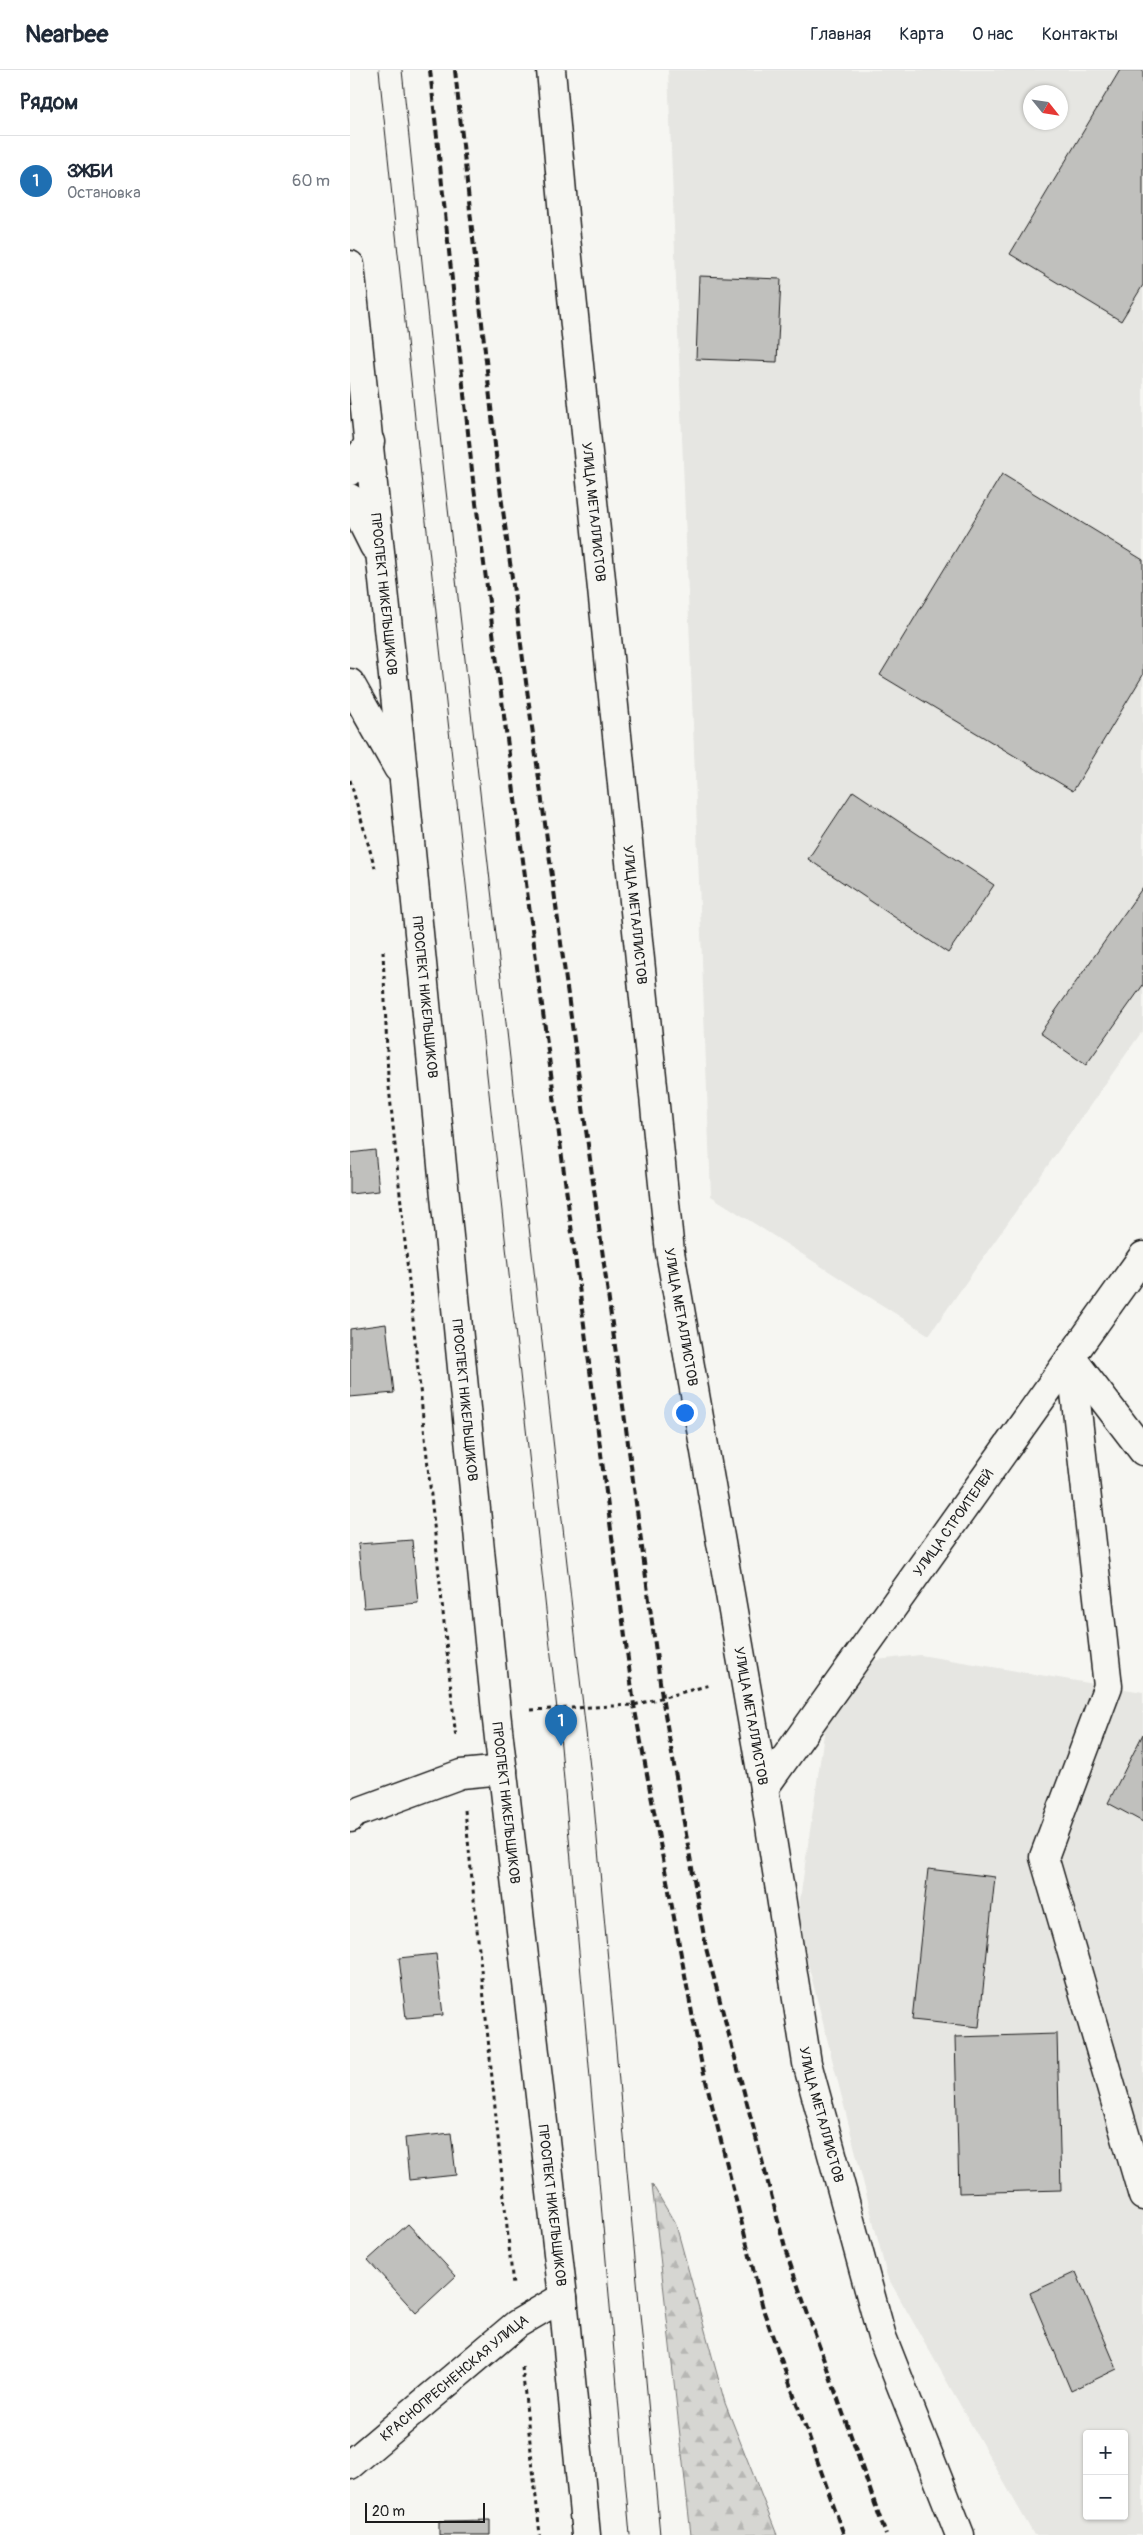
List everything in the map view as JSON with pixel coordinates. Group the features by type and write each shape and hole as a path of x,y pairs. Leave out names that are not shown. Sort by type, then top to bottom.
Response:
{"main road":[{"name":"УЛИЦА МЕТАЛЛИСТОВ","path":"551,70 566,238 670,1252 764,1788 807,2063 882,2337 960,2535"},
{"name":"ПРОСПЕКТ НИКЕЛЬЩИКОВ","path":"350,265 354,329 370,442 383,565 496,1712 564,2297 586,2535"},
{"path":"350,471 370,442"},
{"path":"350,498 383,565"},
{"path":"350,683 404,781"},
{"name":"УЛИЦА СТРОИТЕЛЕЙ","path":"764,1788 1143,1256"},
{"path":"1071,1357 1143,1451"},
{"path":"1071,1357 1108,1686 1044,1857 1143,2196"},
{"path":"350,1818 354,1813 461,1774 503,1770"},
{"name":"КРАСНОПРЕСНЕНСКАЯ УЛИЦА","path":"350,2464 517,2324 564,2297"}],"path":[{"path":"350,780 375,870"},
{"path":"383,948 388,1077 452,1717 461,1774 540,2535"},
{"path":"452,1717 496,1712 634,1705 744,1676"}],"shaded area":[{"path":"668,70 1143,70 1143,1030 929,1335 711,1196"},
{"path":"920,1655 1143,1692 1143,2535 1034,2535 887,2276 797,1920 834,1665"}],"green space":[{"path":"652,2184 676,2225 725,2403 777,2535 691,2535"}],"building":[{"path":"1120,70 1143,70 1143,285 1121,321 1010,254"},
{"path":"699,276 781,279 777,362 696,359"},
{"path":"1002,474 1143,560 1143,675 1073,791 880,675"},
{"path":"853,791 994,885 948,953 808,859"},
{"path":"1143,887 1143,985 1086,1065 1040,1033"},
{"path":"375,1150 379,1191 350,1194 350,1153"},
{"path":"386,1324 394,1393 350,1397 350,1329"},
{"path":"412,1540 418,1603 364,1608 358,1544"},
{"path":"1143,1734 1143,1822 1108,1803"},
{"path":"928,1869 995,1877 979,2027 912,2020"},
{"path":"436,1954 443,2015 406,2018 399,1958"},
{"path":"1057,2034 1061,2190 959,2193 955,2037"},
{"path":"451,2133 456,2175 409,2180 405,2138"},
{"path":"408,2224 456,2276 416,2313 368,2260"},
{"path":"1076,2272 1117,2369 1071,2391 1030,2293"},
{"path":"490,2520 490,2535 439,2535 439,2521"}],"tram line":[{"path":"379,70 421,476 561,1746 630,2535"},
{"path":"402,70 444,473 593,1794 660,2535"}],"railway":[{"path":"430,70 473,480 634,1705 701,2061 764,2312 844,2535"},
{"path":"455,70 498,473 662,1697 706,1948 787,2255 886,2535"}],"place":[{"name":"ЗЖБИ","path":"561,1746"}]}
